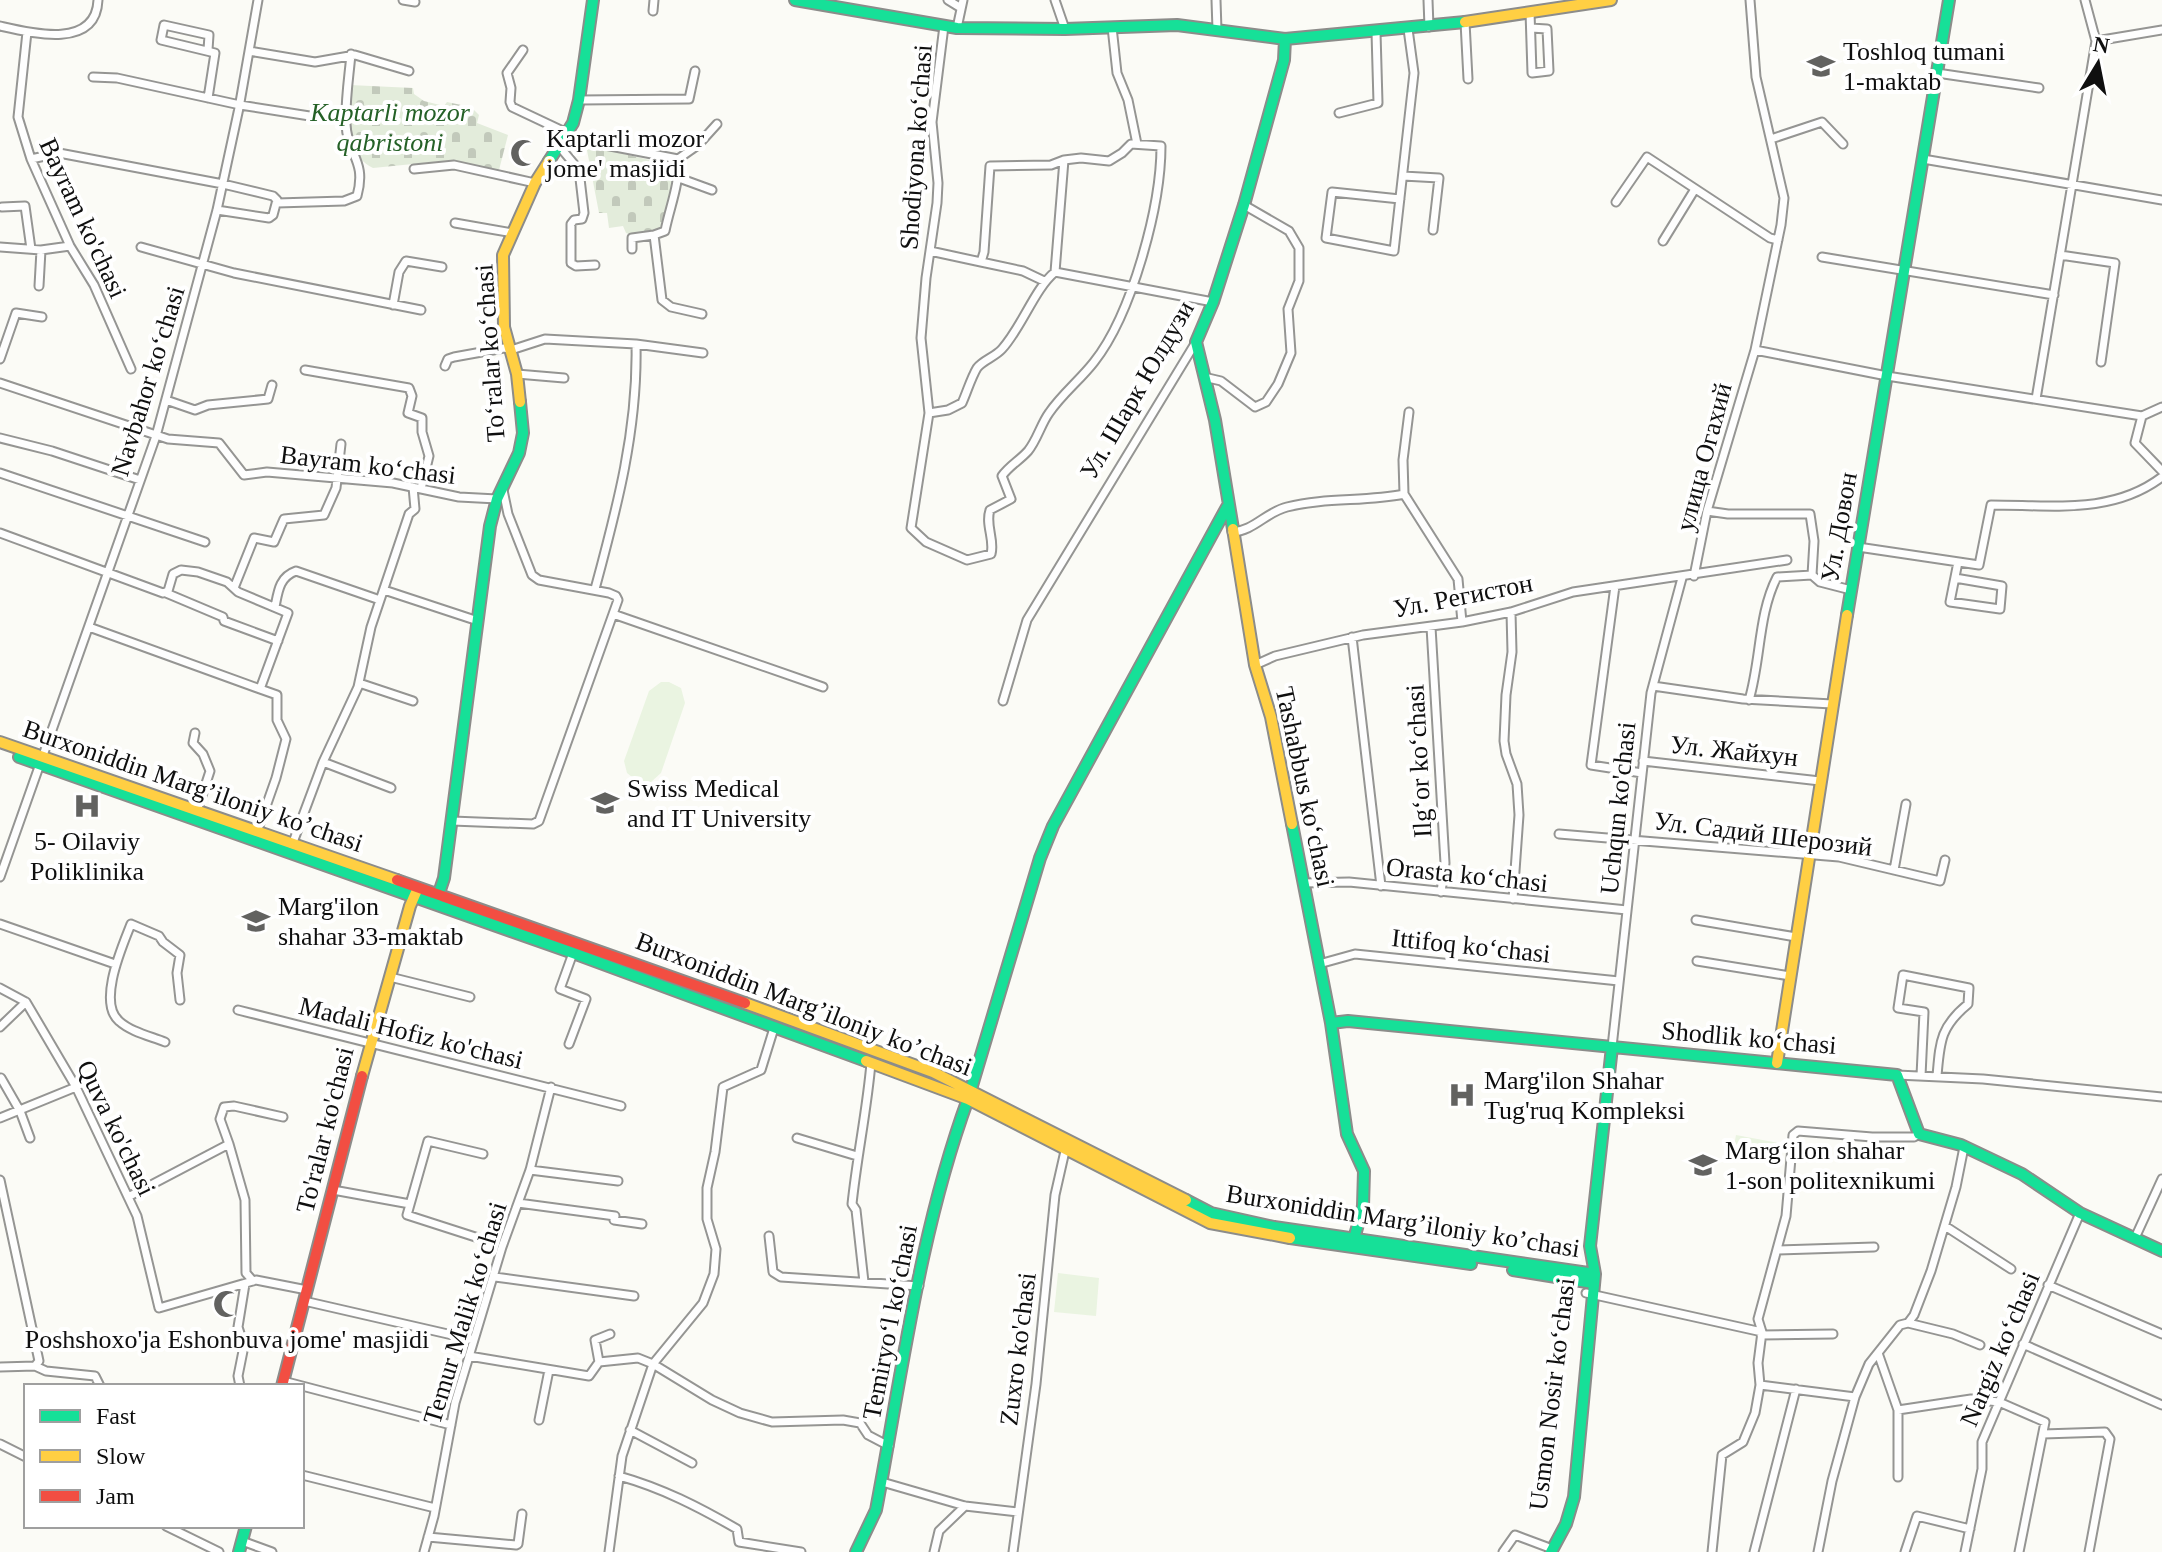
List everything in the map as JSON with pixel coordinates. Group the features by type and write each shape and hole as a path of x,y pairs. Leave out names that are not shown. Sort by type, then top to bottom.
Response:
{"main road":[{"name":"Toʻralar koʻchasi","path":"436,899 444,878 490,526 522,439 517,374 504,327 502,264 535,183 567,134 579,100 593,0"},
{"path":"795,0 957,28 1065,29 1177,25 1285,39 1429,27 1611,0"},
{"name":"Ул. Довон","path":"1777,1063 1832,704 1949,0"},
{"name":"Ул. Шарк Юлдузи","path":"1196,342 1213,302 1244,205 1284,60 1285,39"},
{"name":"Tashabbus koʻchasi","path":"1196,342 1215,420 1255,665 1271,717 1331,1023 1347,1134 1364,1171 1363,1206 1352,1244"},
{"name":"Temiryoʻl koʻchasi","path":"856,1552 876,1510 934,1206 1040,858 1053,826 1227,507"},
{"path":"1215,532 1232,532"},
{"name":"Burxoniddin Marg’iloniy ko’chasi","path":"0,742 416,892 803,1024 933,1072 1065,1151 1210,1223 1231,1229 1352,1244 1590,1283"},
{"name":"Burxoniddin Marg’iloniy ko’chasi","path":"0,750 43,760 197,811 416,892"},
{"name":"To'ralar ko'chasi","path":"283,1383 370,1045 416,892"},
{"name":"Burxoniddin Marg’iloniy ko’chasi","path":"436,899 774,1028 970,1094 1211,1213 1352,1244"},
{"name":"Shodlik koʻchasi","path":"1331,1023 1348,1021 1897,1075"},
{"name":"Usmon Nosir ko‘chasi","path":"1547,1550 1566,1497 1612,1047"},
{"path":"1897,1075 1919,1134 1964,1147 2022,1174 2080,1213 2162,1251"}],"street":[{"path":"0,26 69,36 91,19 98,9 98,0"},
{"name":"Navbahor koʻchasi","path":"0,877 156,436 217,210 240,105 258,0"},
{"path":"403,0 415,2"},
{"path":"653,11 654,0"},
{"path":"948,0 962,4 957,28"},
{"path":"1055,0 1065,29"},
{"path":"1216,0 1217,30"},
{"path":"1428,0 1429,27"},
{"name":"улица Огахий","path":"1694,576 1707,511 1755,350 1784,198 1756,77 1750,0"},
{"path":"2036,399 2096,41 2085,0"},
{"path":"1530,12 1532,73 1549,71 1547,29 1531,28"},
{"path":"1465,22 1468,79"},
{"path":"208,50 209,35 164,25 161,40 215,53 208,98"},
{"name":"Shodiyona koʻchasi","path":"944,26 932,122 938,183 921,338 929,413 911,528 926,542 967,560 991,554 990,510 1011,499 1002,476 1016,459 1027,452 1049,413 1096,360 1132,288"},
{"path":"1112,27 1117,73 1128,100 1137,144"},
{"path":"1400,199 1332,192 1326,238 1394,251 1403,176 1414,73 1408,29"},
{"path":"2096,41 2162,30"},
{"name":"Bayram ko'chasi","path":"27,32 18,117 31,159 70,246 94,285 131,369"},
{"path":"1339,113 1378,103 1376,32"},
{"path":"523,50 507,73 511,106 584,141 678,159 698,145 717,124"},
{"path":"249,51 315,62 351,54 409,71"},
{"path":"277,203 354,198 358,193 361,170 348,140 346,124 351,54"},
{"path":"579,100 689,99 695,71"},
{"path":"1937,73 2039,88"},
{"path":"93,77 117,78 240,105 316,117"},
{"path":"1771,139 1822,122 1843,144"},
{"path":"981,262 990,166 1051,165 1064,160 1109,161 1131,144 1161,146 1154,207 1132,288"},
{"path":"559,146 577,164 584,213 582,219 574,220 571,224 571,263 576,266 595,265"},
{"path":"31,159 59,153 223,184 273,196 277,203 269,218 217,210"},
{"path":"1616,202 1647,157 1770,238 1778,240"},
{"path":"632,249 632,238 665,231 679,178 678,159"},
{"path":"1923,159 2162,200"},
{"path":"929,413 948,410 962,403 978,367 997,354 1007,342 1024,319 1044,281 1055,272 1064,160"},
{"path":"414,169 454,165 535,183"},
{"path":"1403,176 1439,178 1433,230"},
{"path":"679,178 712,190"},
{"path":"1663,241 1695,189"},
{"path":"1204,377 1221,381 1255,407 1266,402 1278,384 1291,353 1288,309 1299,281 1299,248 1289,231 1244,205"},
{"path":"2,207 25,206 31,249"},
{"path":"455,223 513,233"},
{"path":"654,235 663,302 671,307 702,314"},
{"path":"0,247 41,250 70,246"},
{"path":"141,247 302,288 421,310"},
{"path":"39,286 41,250"},
{"path":"930,251 1014,268 1044,281"},
{"path":"2060,255 2115,263 2101,362"},
{"path":"1822,257 2054,295"},
{"path":"393,305 399,272 405,262 442,267"},
{"path":"1055,272 1213,302"},
{"path":"0,359 16,313 42,317"},
{"path":"445,366 448,359 454,357 496,349 511,350 545,339 636,344 703,353"},
{"name":"Ул. Шарк Юлдузи","path":"1003,701 1027,620 1196,342"},
{"path":"595,589 628,460 637,380 636,344"},
{"path":"1755,350 1887,376 2142,416 2162,407"},
{"path":"292,845 323,762 359,683 365,647 380,600 409,514 415,509 417,488 428,449 422,432 422,418 408,413 412,396 409,388 305,370"},
{"path":"517,374 564,378"},
{"path":"0,383 156,436"},
{"path":"166,400 195,410 208,405 268,399 272,385"},
{"path":"1409,412 1403,460 1404,494 1458,579 1462,622"},
{"path":"1858,547 1979,565 1991,505 2116,502 2143,491 2162,474 2135,443 2142,416"},
{"name":"Bayram koʻchasi","path":"156,436 179,441 219,443 244,475 267,472 338,478 459,497 500,495"},
{"path":"0,438 52,451 140,480"},
{"path":"234,588 254,538 274,542 284,519 324,515 336,488 341,444"},
{"path":"0,473 205,542"},
{"path":"1232,532 1244,532 1283,507 1404,494"},
{"path":"452,821 533,824 539,821 618,600 616,596 595,589 539,580 532,575 500,495"},
{"path":"1707,511 1810,514 1814,541 1812,575"},
{"path":"0,533 166,593 223,617 224,621 278,641"},
{"name":"Ул. Регистон","path":"1255,665 1275,656 1352,637 1511,612 1573,592 1787,560"},
{"path":"1955,578 2002,586 2000,609 1950,602 1958,562"},
{"path":"166,593 173,574 181,570 198,572 227,582 238,592 288,613 260,689"},
{"path":"275,607 282,581 296,571 380,600"},
{"path":"1749,700 1771,589 1777,577 1812,575 1820,582 1851,590"},
{"name":"Uchqun ko'chasi","path":"1612,1047 1653,686 1682,578"},
{"path":"1615,586 1591,765 1642,773"},
{"path":"384,590 478,621"},
{"path":"1511,612 1512,652 1504,723 1506,754 1517,784 1519,815 1513,899"},
{"path":"613,614 823,687"},
{"path":"89,627 277,695 277,720 286,739 257,832"},
{"name":"Ilgʻor koʻchasi","path":"1431,627 1445,863 1441,892"},
{"path":"1352,637 1381,886"},
{"path":"359,683 413,701"},
{"path":"1653,686 1749,700 1832,704"},
{"path":"195,733 193,743 203,754 210,771 197,811"},
{"name":"Ул. Жайхун","path":"1643,761 1820,781"},
{"path":"323,762 391,788"},
{"path":"1894,870 1906,804"},
{"name":"Ул. Садий Шерозий","path":"1559,834 1839,857 1940,881 1945,860"},
{"name":"Orasta koʻchasi","path":"1303,883 1349,882 1627,910"},
{"path":"1696,920 1796,937"},
{"path":"0,924 115,964"},
{"path":"165,1042 116,1019 111,996 115,964 131,924 159,936 181,957 177,973 180,1000"},
{"path":"569,1044 586,999 560,989 573,953"},
{"name":"Ittifoq koʻchasi","path":"1319,964 1355,954 1619,981"},
{"path":"1697,961 1790,976"},
{"path":"1921,1076 1924,1012 1898,1008 1903,975 1969,988 1968,1004 1953,1016 1941,1036 1937,1076"},
{"path":"390,977 470,997"},
{"path":"0,988 26,1002 0,1027"},
{"name":"Quva ko'chasi","path":"26,1002 76,1087 137,1216 159,1308 249,1283"},
{"name":"Madali Hofiz ko'chasi","path":"238,1010 621,1106"},
{"path":"609,1552 619,1476 630,1430 653,1364 703,1303 714,1274 716,1249 707,1219 707,1188 723,1087 761,1070 774,1028"},
{"path":"864,1282 856,1210 852,1204 871,1063"},
{"name":"Shodlik koʻchasi","path":"1897,1075 2162,1097"},
{"path":"1,1078 20,1111 30,1138"},
{"path":"0,1118 76,1087"},
{"name":"Temur Malik koʻchasi","path":"424,1552 469,1356 502,1247 530,1170 551,1087"},
{"path":"240,1384 238,1376 244,1346 238,1327 249,1283 246,1273 244,1193 220,1119 224,1107 234,1106 283,1117"},
{"path":"1712,1552 1722,1455 1743,1442 1755,1413 1760,1385 1758,1363 1762,1333 1758,1319 1786,1216 1795,1131 1872,1137 1914,1137 1919,1134"},
{"path":"797,1138 857,1156"},
{"path":"483,1154 428,1141 407,1215 494,1243"},
{"path":"128,1197 229,1144"},
{"path":"1908,1323 1931,1271 1964,1147"},
{"name":"Zuxro ko'chasi","path":"1013,1552 1036,1384 1055,1195 1065,1151"},
{"path":"530,1170 618,1181"},
{"path":"2135,1238 2162,1179"},
{"path":"0,1180 39,1361 35,1366"},
{"path":"333,1190 410,1204"},
{"path":"518,1203 615,1216 614,1220 642,1224"},
{"name":"Nargiz koʻchasi","path":"1965,1552 1982,1469 1982,1442 2080,1213"},
{"path":"1945,1226 2011,1269"},
{"path":"769,1236 773,1272 777,1276 919,1286"},
{"path":"1777,1250 1874,1247"},
{"path":"495,1277 634,1296"},
{"path":"249,1283 261,1280 474,1340"},
{"path":"1590,1283 1762,1333 1833,1334"},
{"path":"2048,1285 2162,1334"},
{"path":"1818,1552 1832,1481 1855,1397 1869,1364 1900,1325 1908,1323 1953,1334 1980,1345"},
{"path":"469,1356 589,1376 599,1362 596,1337 610,1334"},
{"path":"2023,1344 2162,1405"},
{"path":"1878,1353 1898,1410 1898,1477"},
{"path":"599,1362 638,1358 740,1413 772,1422 843,1420 860,1423 868,1435 889,1446"},
{"path":"0,1367 35,1366 46,1371 95,1376 99,1384"},
{"path":"539,1420 549,1370"},
{"path":"1760,1385 1855,1397"},
{"path":"304,1388 451,1425"},
{"path":"1754,1552 1796,1389"},
{"path":"1898,1410 1971,1399 1999,1402 2045,1422 2019,1552"},
{"path":"630,1430 692,1463"},
{"path":"2043,1434 2105,1432 2110,1439 2089,1552"},
{"path":"0,1444 24,1456"},
{"path":"304,1475 435,1508"},
{"path":"619,1476 649,1484 709,1513 737,1529 739,1542 801,1552"},
{"path":"882,1482 965,1506 1018,1512"},
{"path":"934,1552 939,1531 965,1506"},
{"path":"428,1537 516,1545 522,1514"},
{"path":"1905,1552 1917,1516 1970,1529"},
{"path":"170,1528 219,1552"},
{"path":"1503,1552 1515,1535 1547,1550"},
{"path":"240,1546 272,1552"}],"green space":[{"name":"Kaptarli mozor qabristoni","path":"350,85 413,88 414,94 424,101 444,106 447,102 471,107 479,115 477,123 508,135 499,170 453,160 373,168 356,153 352,143 348,120"},
{"path":"586,145 654,161 676,177 659,231 634,236 626,233 623,226 609,228 607,213 599,213"},
{"path":"661,682 681,688 685,703 661,773 651,782 638,782 627,773 624,761 649,691"},
{"path":"1736,1135 1784,1144 1780,1165 1732,1156"},
{"path":"1058,1273 1099,1278 1096,1316 1054,1312"}],"traffic: fast":[{"path":"549,161 573,123 593,0"},
{"path":"795,0 957,28 1065,29 1177,25 1285,39 1465,22"},
{"path":"1847,615 1949,0"},
{"path":"1233,529 1215,420 1196,342 1213,302 1244,205 1284,60 1285,39"},
{"path":"437,899 444,878 490,526 497,499 519,453 523,433 520,402"},
{"path":"971,1089 1040,858 1053,826 1227,507"},
{"path":"19,757 573,953 866,1061"},
{"path":"1292,824 1331,1023 1347,1134 1364,1171 1363,1206 1354,1239"},
{"path":"1331,1023 1348,1021 1897,1075 1919,1134 1961,1145 2022,1174 2080,1213 2162,1251"},
{"path":"1590,1246 1612,1047"},
{"path":"856,1552 876,1510 925,1250 951,1149 968,1099"},
{"path":"1186,1200 1211,1213 1274,1227 1595,1274"},
{"path":"1290,1238 1471,1264"},
{"path":"1551,1552 1566,1524 1574,1497 1595,1274 1590,1246"},
{"path":"1513,1270 1593,1283"},
{"path":"239,1552 245,1528"}],"traffic: slow":[{"path":"1465,22 1611,0"},
{"path":"520,402 517,374 504,327 503,255 535,183 549,161"},
{"path":"1233,529 1255,665 1271,717 1292,824"},
{"path":"1777,1063 1847,615"},
{"path":"0,742 397,880"},
{"path":"362,1076 417,890"},
{"path":"745,1003 933,1072 1186,1200"},
{"path":"866,1061 968,1099 1210,1223 1290,1238"}],"traffic: jam":[{"path":"397,880 745,1003"},
{"path":"283,1384 362,1076"}],"place":[{"name":"Toshloq tumani 1-maktab","path":"1821,66"},
{"name":"Kaptarli mozor jome' masjidi","path":"524,153"},
{"name":"Swiss Medical and IT University","path":"605,803"},
{"name":"5- Oilaviy Poliklinika","path":"87,806"},
{"name":"Marg'ilon shahar 33-maktab","path":"256,921"},
{"name":"Marg'ilon Shahar Tug'ruq Kompleksi","path":"1462,1095"},
{"name":"Margʻilon shahar 1-son politexnikumi","path":"1703,1165"},
{"name":"Poshshoxo'ja Eshonbuva jome' masjidi","path":"227,1304"}]}
